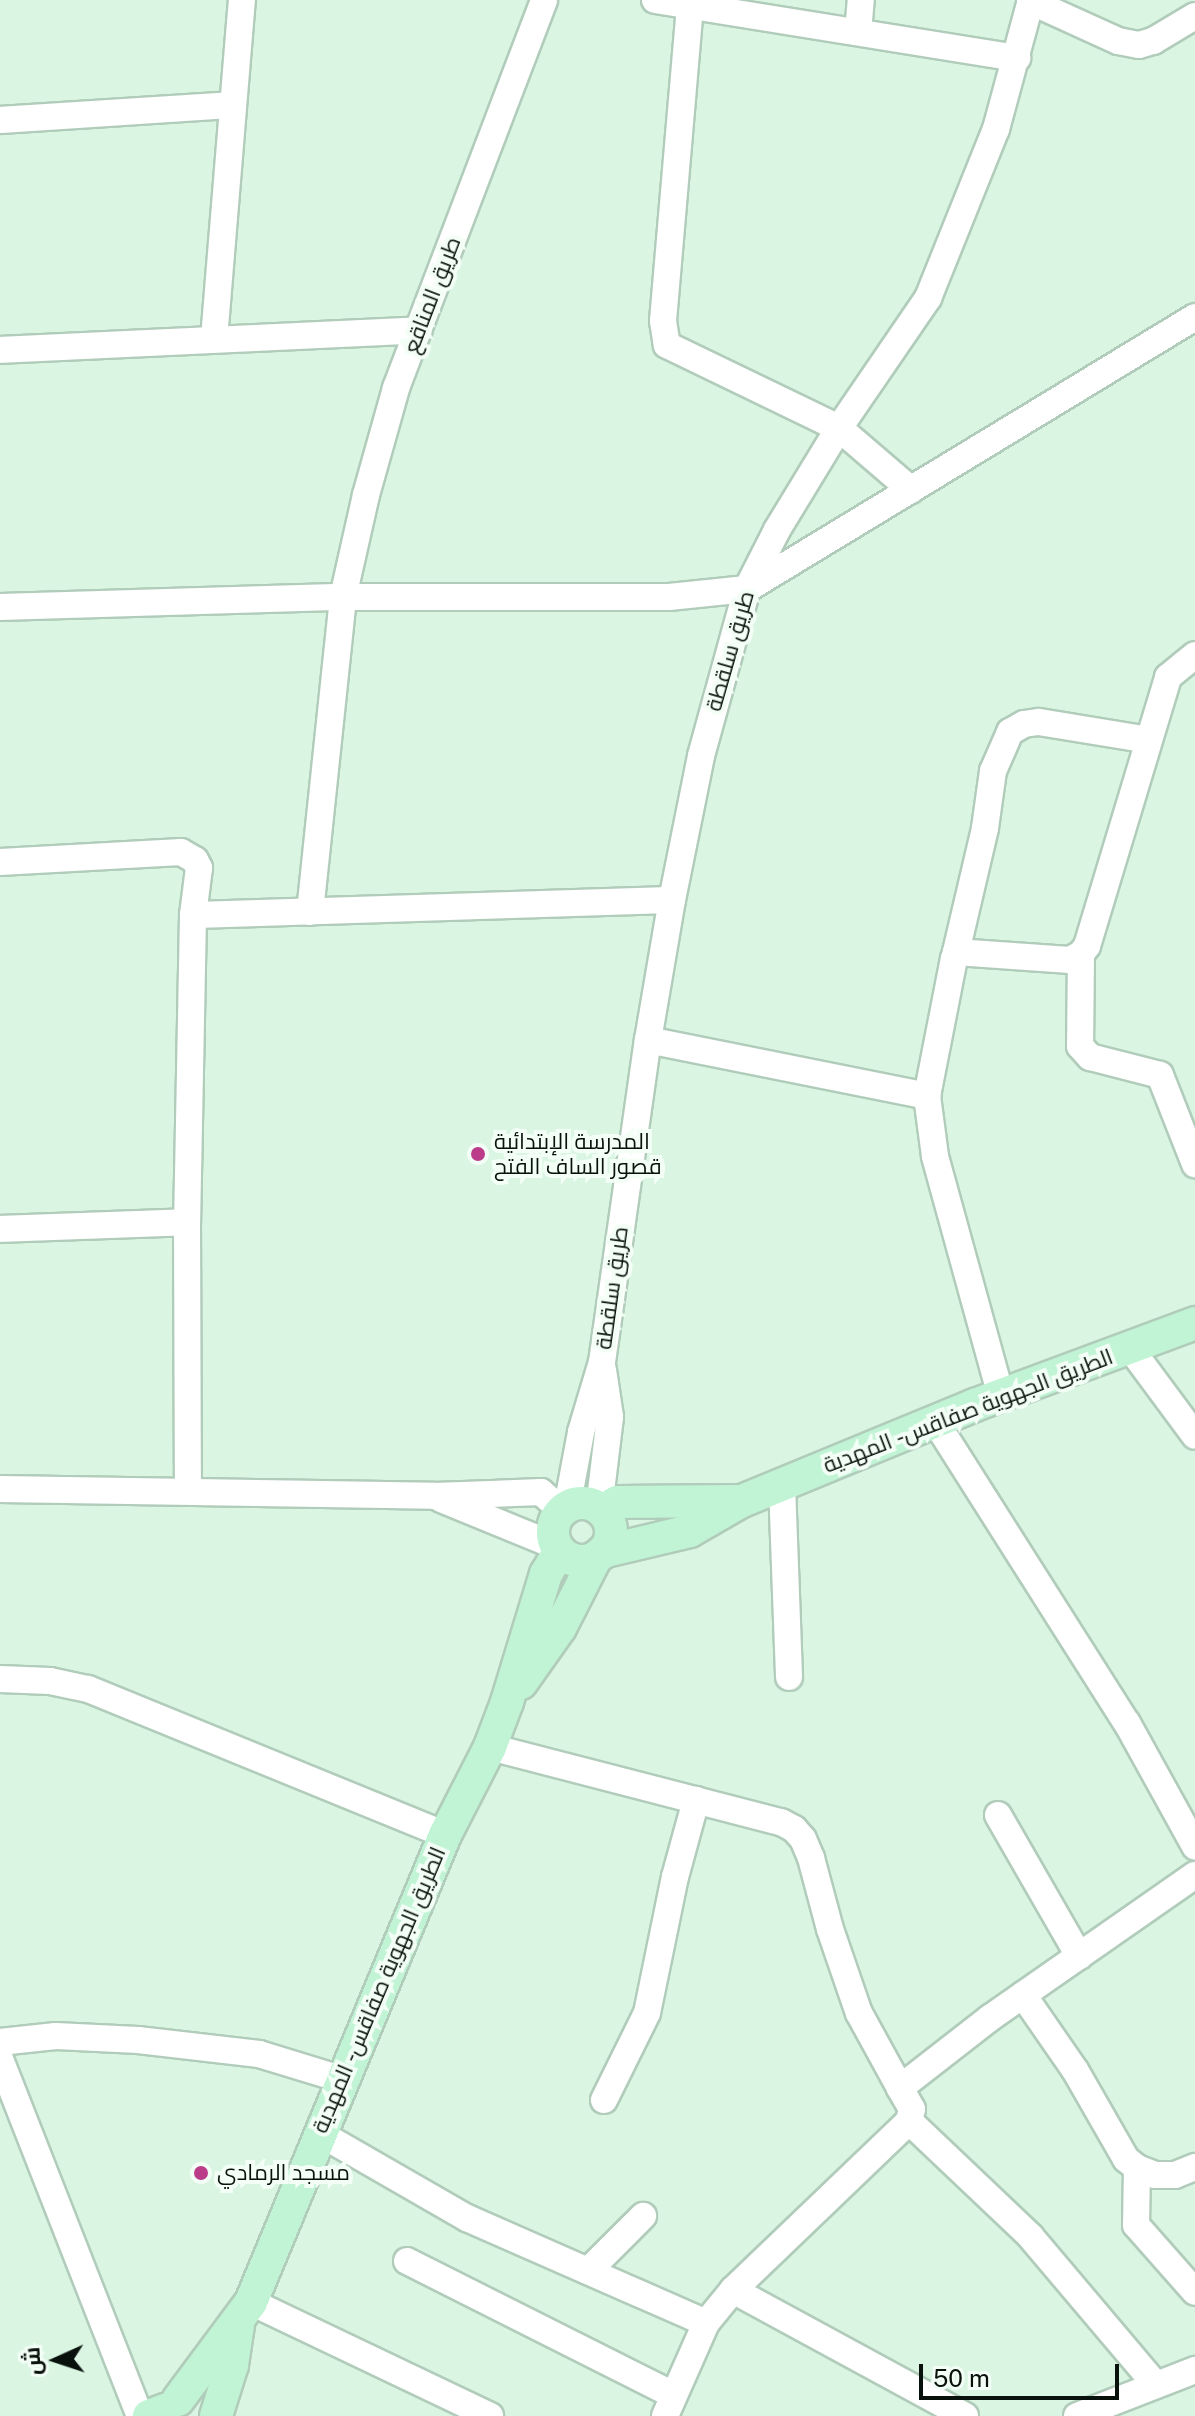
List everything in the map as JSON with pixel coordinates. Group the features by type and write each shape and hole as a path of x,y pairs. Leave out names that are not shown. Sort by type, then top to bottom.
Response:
{"main road":[{"name":"الطريق الجهوية صفاقس - المهدية","path":"507,1702 560,1628 599,1555 611,1532 601,1510 583,1503 564,1509 553,1532 559,1549 573,1559 599,1555 690,1531 742,1501 935,1421 1195,1323"},
{"name":"الطريق الجهوية صفاقس - المهدية","path":"601,1510 617,1502 690,1504 742,1501"},
{"name":"الطريق الجهوية صفاقس - المهدية","path":"159,2411 199,2401 214,2416 232,2365 244,2314 445,1835 490,1747 546,1574 559,1549"},
{"name":"الطريق الجهوية صفاقس - المهدية","path":"159,2411 244,2314"}],"street":[{"path":"214,339 242,0"},
{"name":"طريق المناقع","path":"310,912 343,597 396,388 544,0"},
{"path":"655,0 1017,58"},
{"path":"858,32 861,0"},
{"path":"1030,0 1118,41 1139,45 1153,41 1195,16"},
{"name":"طريق سلقطة","path":"564,1509 581,1432 602,1362 648,1040 672,900 701,756 747,589 777,530 839,428 928,298 975,187 1017,58 1030,0"},
{"path":"690,6 663,321 667,345 839,428 911,490"},
{"path":"0,120 233,105"},
{"path":"0,607 343,597 669,597 747,589 1195,317"},
{"path":"0,350 419,330"},
{"path":"956,952 1070,960 1081,954 1087,946 1168,677 1195,655"},
{"path":"1001,1396 935,1156 927,1096 985,828 993,771 1010,732 1024,724 1039,722 1149,740"},
{"path":"0,862 181,852 195,860 199,868 193,915 187,1222 188,1491"},
{"path":"193,915 672,900"},
{"path":"1081,954 1080,1046 1090,1057 1160,1075 1195,1164"},
{"path":"648,1040 927,1096"},
{"path":"0,1229 187,1222"},
{"path":"1130,1348 1195,1436"},
{"name":"طريق سلقطة","path":"601,1510 610,1417 602,1362"},
{"path":"935,1421 1127,1723 1195,1846"},
{"path":"782,1485 789,1677"},
{"path":"0,1489 434,1496 541,1492 564,1509"},
{"path":"434,1496 559,1549"},
{"path":"0,1679 50,1681 88,1689 445,1835"},
{"path":"407,2261 669,2406 706,2323 733,2290 909,2121 912,2109 859,2013 803,1839 781,1822 490,1747"},
{"path":"604,2100 647,2013 675,1877 696,1800"},
{"path":"998,1815 1079,1956"},
{"path":"900,2088 1023,1995 1195,1875"},
{"path":"1023,1995 1075,2070 1126,2159 1137,2168 1155,2175 1175,2175 1195,2167"},
{"path":"0,2042 56,2036 153,2042 259,2054 341,2079"},
{"path":"0,2059 159,2411"},
{"path":"909,2121 1030,2236 1155,2384"},
{"path":"319,2133 467,2218 706,2323"},
{"path":"1137,2168 1136,2225 1195,2292"},
{"path":"588,2271 643,2216"},
{"path":"733,2290 965,2416"},
{"path":"244,2314 490,2416"},
{"path":"1077,2416 1195,2370"}],"place":[{"name":"المدرسة الإبتدائية قصور الساف الفتح","path":"478,1154"},
{"name":"مسجد الرمادي","path":"201,2173"}]}
